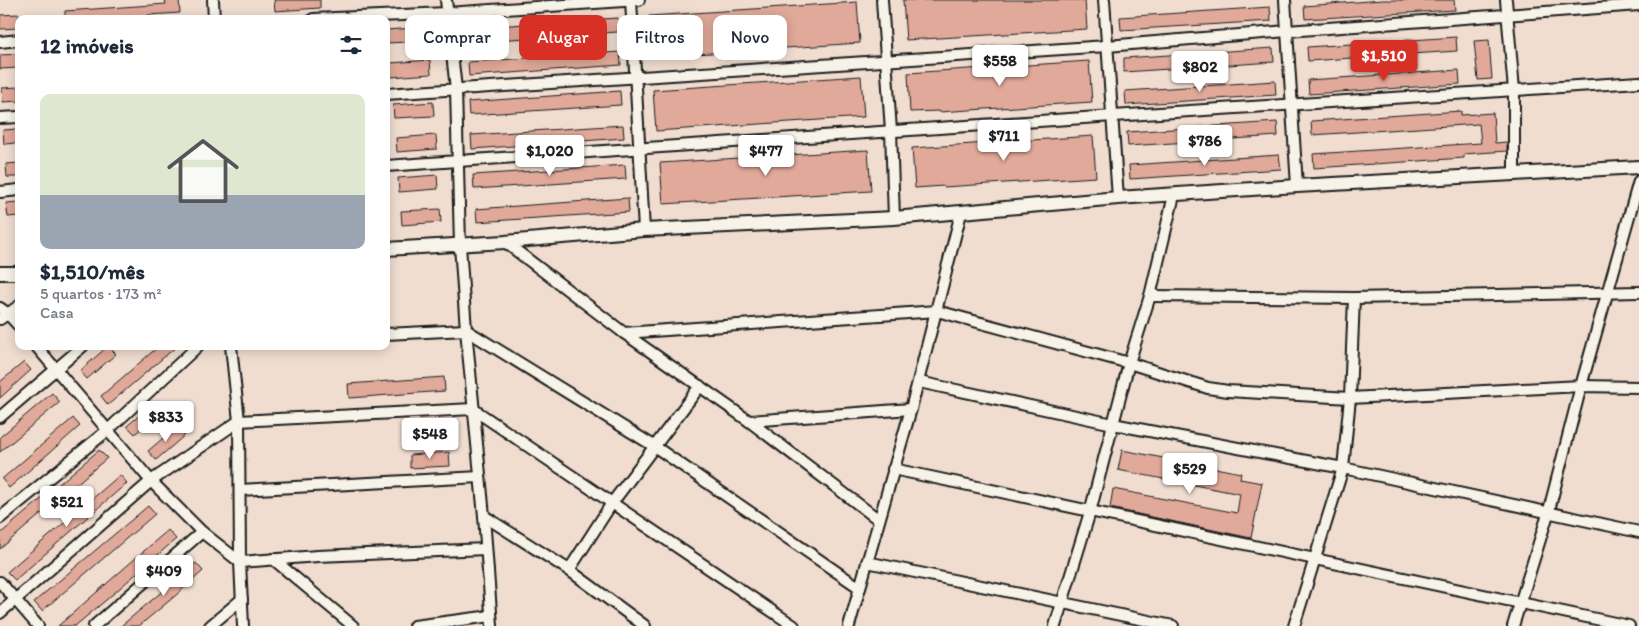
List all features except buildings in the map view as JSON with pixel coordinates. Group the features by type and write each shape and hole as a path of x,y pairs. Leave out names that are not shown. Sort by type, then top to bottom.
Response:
{"street":[{"path":"212,0 214,15"},
{"path":"414,626 492,621 466,330 460,245 456,89 446,0"},
{"path":"631,0 644,230"},
{"path":"390,16 640,0"},
{"path":"882,0 891,131 894,218"},
{"path":"1104,0 1118,198"},
{"path":"1285,0 1297,186"},
{"path":"1506,0 1514,90 1514,175"},
{"path":"390,94 1107,46 1639,5"},
{"path":"0,42 15,40"},
{"path":"390,166 1639,82"},
{"path":"0,118 15,117"},
{"path":"390,248 505,242 644,230 894,218 1118,198 1297,186 1639,167"},
{"path":"1513,626 1548,514 1581,386 1639,181"},
{"path":"0,192 15,190"},
{"path":"1054,626 1090,512 1129,363 1150,296 1174,195"},
{"path":"849,626 911,409 961,213"},
{"path":"505,242 624,333 749,420 879,520"},
{"path":"0,274 15,272"},
{"path":"1150,296 1354,298 1608,291 1639,292"},
{"path":"1294,626 1343,468 1350,398 1354,298"},
{"path":"2,313 15,308"},
{"path":"624,333 937,311 1129,363 1208,388 1228,391 1350,398 1581,386 1639,387"},
{"path":"2,313 15,323"},
{"path":"390,334 466,330 654,446 860,588"},
{"path":"39,350 151,481 202,532 240,562 486,549"},
{"path":"0,417 78,350"},
{"path":"0,518 108,430 194,350"},
{"path":"230,350 239,421 240,562 243,626"},
{"path":"918,382 1113,424 1343,468 1548,514 1639,532"},
{"path":"568,570 612,503 700,386"},
{"path":"0,613 151,481 239,421 473,409 794,626"},
{"path":"749,420 911,409"},
{"path":"893,469 1628,626"},
{"path":"240,490 480,477"},
{"path":"484,516 568,570 645,626"},
{"path":"94,626 202,532"},
{"path":"273,559 353,626"},
{"path":"867,562 1173,626"},
{"path":"0,582 38,626"},
{"path":"210,626 242,599"}]}
